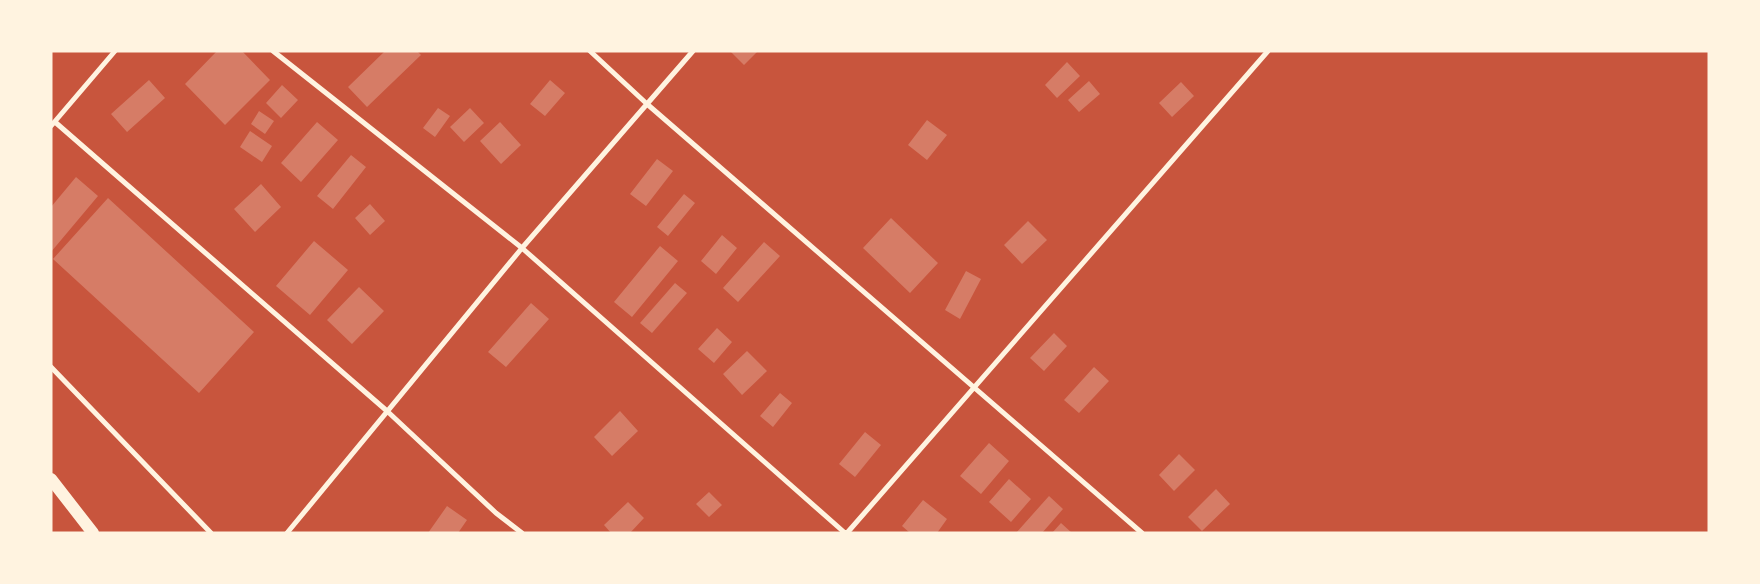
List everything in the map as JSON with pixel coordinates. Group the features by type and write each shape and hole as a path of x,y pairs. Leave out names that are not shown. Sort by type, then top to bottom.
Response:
{"main road":[{"path":"51,479 94,533"}],"street":[{"path":"115,51 53,124 387,411 496,513 522,533"},
{"path":"273,51 522,248 846,533 1268,51"},
{"path":"590,51 647,104 1142,533"},
{"path":"287,533 522,248 693,51"},
{"path":"51,367 211,533"}],"building":[{"path":"217,51 242,51 270,80 225,125 185,84"},
{"path":"385,51 417,51 421,55 367,107 348,87"},
{"path":"730,51 758,51 744,65"},
{"path":"1067,62 1080,76 1057,98 1045,85"},
{"path":"149,80 165,98 127,132 111,114"},
{"path":"550,80 565,93 545,116 530,104"},
{"path":"1089,81 1100,94 1079,112 1068,100"},
{"path":"1181,82 1194,96 1172,117 1159,103"},
{"path":"282,85 298,100 281,118 266,103"},
{"path":"438,108 450,116 435,137 423,128"},
{"path":"470,108 484,123 464,142 450,127"},
{"path":"259,111 274,121 265,134 251,124"},
{"path":"927,120 947,135 927,160 908,145"},
{"path":"317,122 338,140 301,182 281,163"},
{"path":"500,122 521,145 501,164 480,141"},
{"path":"250,131 272,146 262,162 240,147"},
{"path":"351,155 366,167 333,209 317,196"},
{"path":"657,159 673,171 646,206 630,194"},
{"path":"76,177 98,196 51,252 51,207"},
{"path":"261,184 281,207 255,232 234,209"},
{"path":"684,194 695,203 668,236 657,227"},
{"path":"108,198 254,332 199,393 53,259"},
{"path":"370,204 385,221 370,235 355,218"},
{"path":"891,218 938,263 910,293 863,248"},
{"path":"1028,221 1047,240 1022,264 1004,245"},
{"path":"722,235 737,248 716,274 701,261"},
{"path":"314,241 348,270 310,315 276,286"},
{"path":"764,242 780,256 738,302 723,288"},
{"path":"660,246 678,261 632,317 614,302"},
{"path":"966,271 981,279 960,319 945,310"},
{"path":"675,283 687,293 652,333 640,323"},
{"path":"359,287 384,311 352,344 327,320"},
{"path":"531,303 549,319 506,367 488,352"},
{"path":"717,328 732,342 714,363 698,349"},
{"path":"1054,333 1067,346 1044,371 1030,358"},
{"path":"747,351 767,371 742,395 723,374"},
{"path":"1094,367 1109,381 1079,413 1064,400"},
{"path":"780,393 792,403 773,427 760,416"},
{"path":"620,411 638,431 612,456 594,437"},
{"path":"865,432 881,445 855,477 839,464"},
{"path":"989,443 1009,461 981,494 960,476"},
{"path":"1179,454 1195,470 1174,491 1159,475"},
{"path":"1009,479 1031,499 1011,522 989,502"},
{"path":"1216,489 1230,504 1202,531 1188,517"},
{"path":"709,492 722,505 709,517 696,504"},
{"path":"1049,496 1063,509 1042,533 1016,533"},
{"path":"923,500 947,519 937,533 910,533 902,526"},
{"path":"628,502 644,518 630,533 611,533 604,525"},
{"path":"447,506 467,520 458,533 428,533"},
{"path":"1061,523 1072,533 1052,533"}]}
